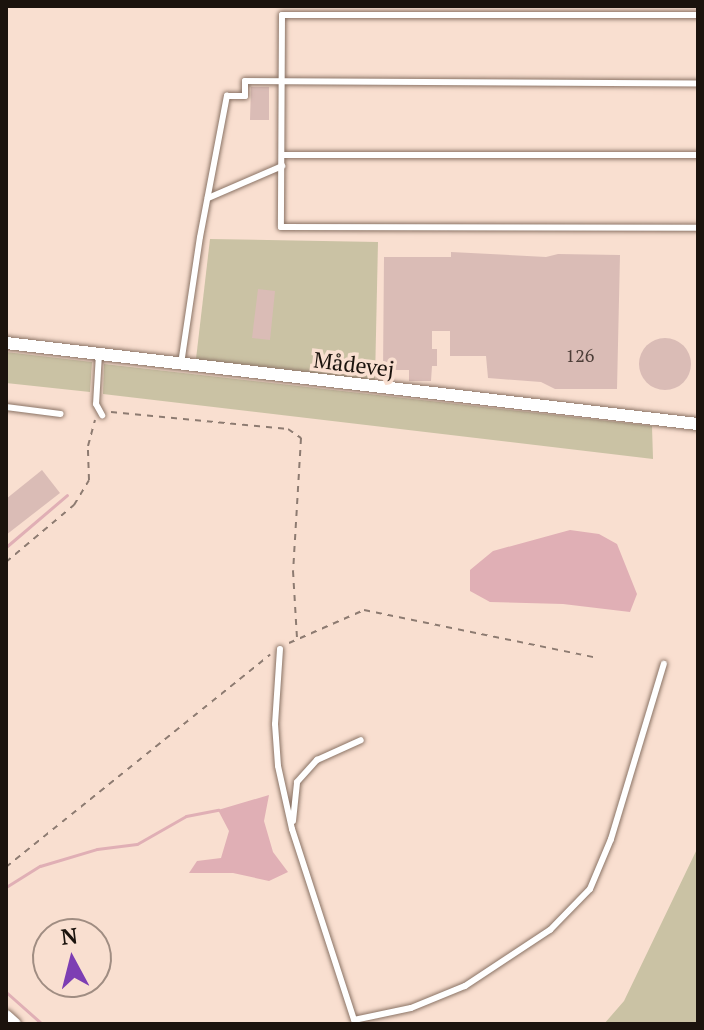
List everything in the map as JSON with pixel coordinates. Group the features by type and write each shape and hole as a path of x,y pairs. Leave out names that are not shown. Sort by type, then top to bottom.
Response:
{"street":[{"name":"Mådevej","path":"6,343 698,424"},
{"path":"6,1016 15,1024"}],"lane":[{"path":"698,15 282,15 281,227 698,228"},
{"path":"181,364 227,96 245,96 245,81 698,83"},
{"path":"282,155 698,155"},
{"path":"208,198 282,166"},
{"path":"99,354 96,404 102,415"},
{"path":"6,407 61,414"},
{"path":"280,649 277,752 292,829 353,1022 411,1008 465,986 550,930 590,889 611,839 664,664"},
{"path":"292,829 297,782 317,760 361,740"}],"path":[{"path":"6,562 74,505 89,480 88,446 94,421 102,415 110,412 288,429 301,438 293,571 298,638"}],"shaded area":[{"path":"210,239 378,242 375,380 196,359"},
{"path":"6,352 92,362 90,392 6,383"},
{"path":"104,364 652,426 653,459 103,394"},
{"path":"570,530 599,534 617,544 637,594 630,612 563,604 490,602 470,591 470,570 493,551"},
{"path":"269,795 264,821 273,852 288,872 269,881 233,873 189,873 197,861 221,858 229,831 218,810"},
{"path":"698,847 698,1024 604,1024 624,1001"}],"building":[{"path":"251,87 269,87 269,120 250,120"},
{"path":"451,252 546,257 558,254 620,255 617,389 555,389 541,382 488,378 486,356 450,356 450,331 432,331 432,349 437,349 437,366 432,366 431,381 409,381 409,370 383,370 384,257 451,257"},
{"path":"258,289 275,291 270,340 252,338"},
{"path":"665,338 684,345 691,364 684,383 665,390 646,383 639,364 646,345"},
{"path":"42,470 60,493 6,535 6,499"}],"waterway":[{"path":"6,547 67,495"},
{"path":"6,887 40,866 97,849 137,844 186,816 218,810"},
{"path":"6,992 42,1024"}]}
